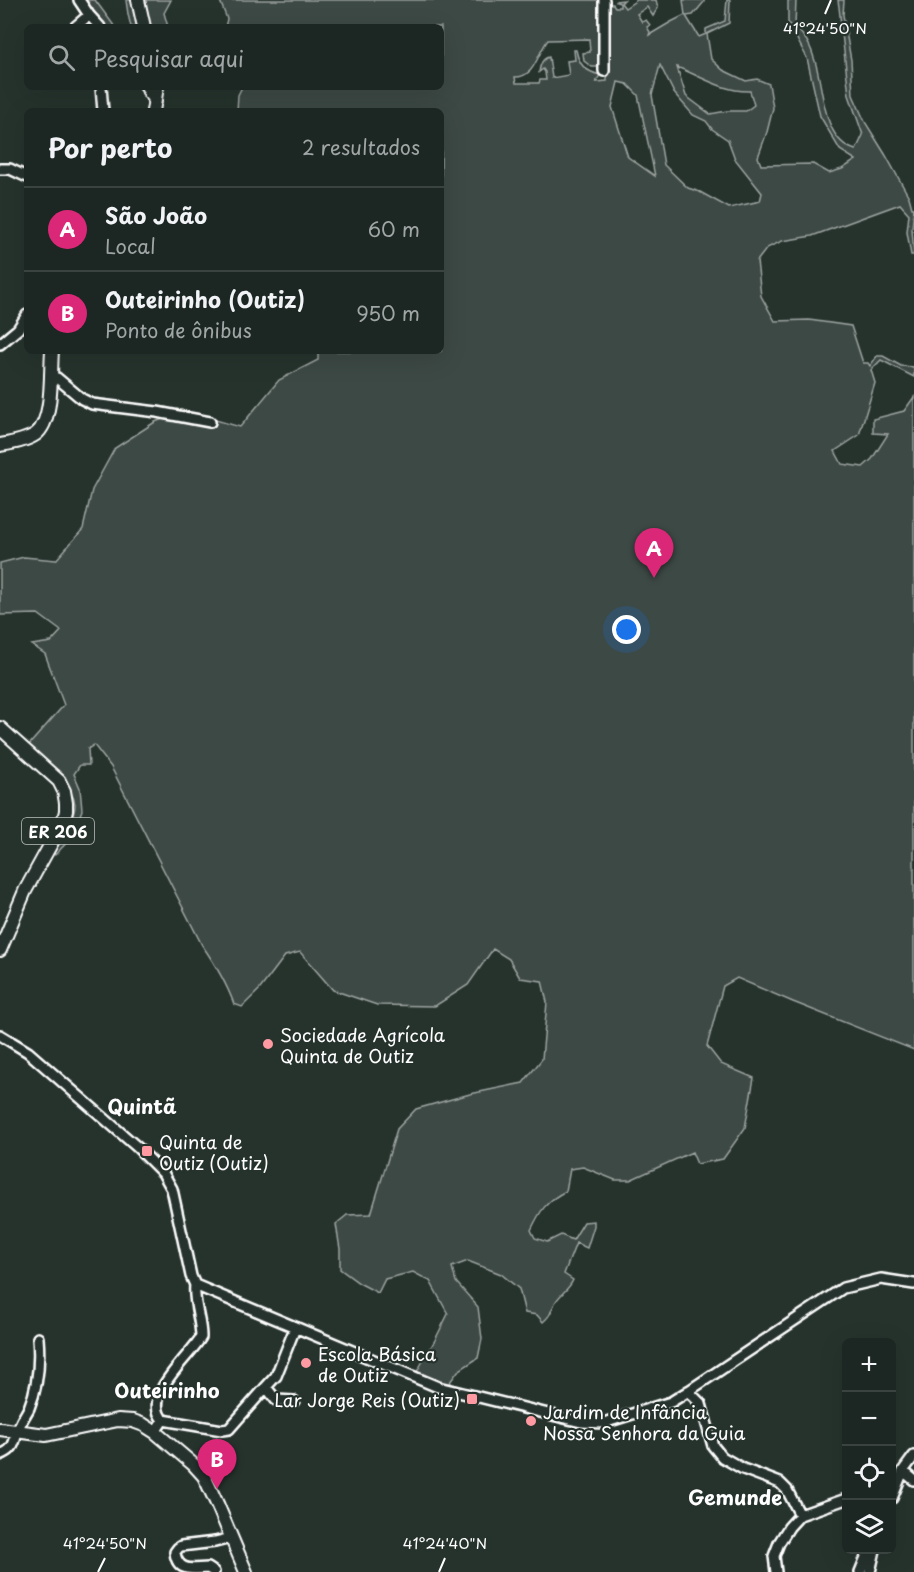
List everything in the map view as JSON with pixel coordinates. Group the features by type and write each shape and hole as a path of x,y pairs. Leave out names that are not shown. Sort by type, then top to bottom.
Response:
{"main road":[{"path":"138,0 143,24"},
{"path":"154,106 157,90"},
{"path":"0,445 27,439 41,430 48,411 52,354"},
{"name":"ER 206","path":"0,728 58,781 64,791 67,807 63,822 24,891 0,950"},
{"path":"0,1429 36,1434 57,1433 118,1420 133,1421 144,1425 194,1465 204,1476 246,1572"}],"street":[{"path":"79,0 97,24"},
{"path":"604,0 604,71"},
{"path":"78,24 89,15"},
{"path":"101,90 103,108"},
{"path":"147,90 154,106"},
{"path":"0,169 10,169 24,176"},
{"path":"0,344 18,329 24,320"},
{"path":"50,376 57,378 82,399 92,404 157,412 210,422"},
{"path":"0,1035 28,1052 137,1147 163,1173 171,1189 195,1285 194,1295 201,1337 166,1379 157,1402 158,1414 163,1420 222,1430 229,1429 276,1376 295,1328"},
{"path":"195,1285 438,1387 581,1422 604,1423 671,1402 843,1288 880,1279 914,1284"},
{"path":"0,1455 12,1448 29,1407 40,1361 38,1338"},
{"path":"267,1387 276,1400 294,1401"},
{"path":"688,1391 701,1404 713,1446 722,1457 742,1469 780,1483 787,1490 800,1515"},
{"path":"155,1432 163,1420"},
{"path":"896,1487 914,1456"},
{"path":"903,1472 914,1480"},
{"path":"776,1572 774,1556 779,1543 800,1515 843,1500"},
{"path":"214,1572 208,1568 189,1570 182,1568 178,1564 175,1552 182,1546 231,1538"},
{"path":"860,1572 867,1554"},
{"path":"870,1572 874,1554"}],"shaded area":[{"path":"82,0 95,0 113,24 101,24"},
{"path":"126,0 134,0 138,24 130,24"},
{"path":"143,0 171,0 164,13 167,24 149,24"},
{"path":"216,0 600,0 600,64 598,67 592,67 584,61 583,53 590,52 589,39 548,40 532,69 522,76 515,77 516,83 539,83 540,80 546,80 543,69 539,72 542,62 549,57 552,78 569,75 567,61 575,60 574,50 576,50 584,67 600,75 596,82 607,81 609,4 620,7 620,3 616,1 624,0 621,3 625,8 637,0 656,0 658,8 653,16 647,7 637,14 642,22 646,20 650,25 647,27 649,35 685,15 683,0 704,0 693,15 686,16 699,37 706,34 706,29 725,21 727,0 730,0 729,23 707,34 711,59 723,70 746,81 757,79 769,84 773,108 758,157 761,165 813,164 829,173 842,169 856,160 840,150 820,116 807,58 788,22 788,0 796,0 795,26 812,52 830,124 836,136 845,145 856,150 863,135 849,95 838,0 844,0 843,15 851,60 853,95 865,122 914,208 912,229 914,255 911,255 907,232 909,214 900,204 812,236 782,241 767,248 757,261 761,296 775,321 809,320 851,326 863,363 868,363 870,366 877,356 883,356 901,366 914,367 914,377 881,360 871,370 875,383 859,435 835,451 842,464 863,467 872,459 888,434 873,433 873,419 904,411 914,397 914,1050 737,978 723,986 707,1046 721,1064 754,1078 745,1128 723,1159 697,1164 692,1152 630,1180 615,1180 583,1167 570,1169 566,1191 544,1207 531,1230 535,1238 547,1242 561,1235 573,1240 584,1222 594,1221 594,1226 587,1248 576,1243 564,1274 573,1280 543,1322 537,1315 525,1313 519,1289 501,1274 468,1261 452,1267 456,1282 478,1307 482,1339 478,1358 458,1371 447,1386 415,1375 448,1314 430,1281 413,1272 385,1279 378,1293 359,1283 340,1269 336,1224 347,1215 371,1214 397,1129 416,1109 470,1094 523,1083 542,1059 547,1002 542,981 520,978 509,959 493,949 468,985 435,1006 377,1005 333,990 300,952 285,956 260,989 242,1007 234,1004 111,767 94,745 88,749 89,765 80,765 74,774 80,788 82,810 72,837 55,855 53,850 70,822 75,804 63,780 28,746 64,705 45,654 32,645 51,642 61,631 38,614 0,615 0,563 24,557 56,560 83,529 92,490 115,448 155,422 184,411 240,427 279,380 318,360 318,354 444,354 444,108 237,108 240,90 444,90 444,24 226,24 227,19 220,1","holes":["660,65 674,93 693,115 706,121 712,129 728,140 735,159 762,193 760,201 729,208 688,188 664,165 652,95","677,67 722,86 750,91 754,105 746,111 710,114 686,96","618,82 627,84 638,95 655,176 628,157 612,107"]}],"place":[{"name":"São João","path":"654,578"},
{"name":"Sociedade Agrícola Quinta de Outiz","path":"268,1044"},
{"name":"Quinta de Outiz (Outiz)","path":"147,1151"},
{"name":"Escola Básica de Outiz","path":"306,1363"},
{"name":"Lar Jorge Reis (Outiz)","path":"472,1399"},
{"name":"Jardim de Infância Nossa Senhora da Guia","path":"531,1421"},
{"name":"Outeirinho (Outiz)","path":"217,1489"}],"district":[{"name":"Quintã","path":"142,1106"},
{"name":"Outeirinho","path":"167,1390"},
{"name":"Gemunde","path":"735,1497"}]}
